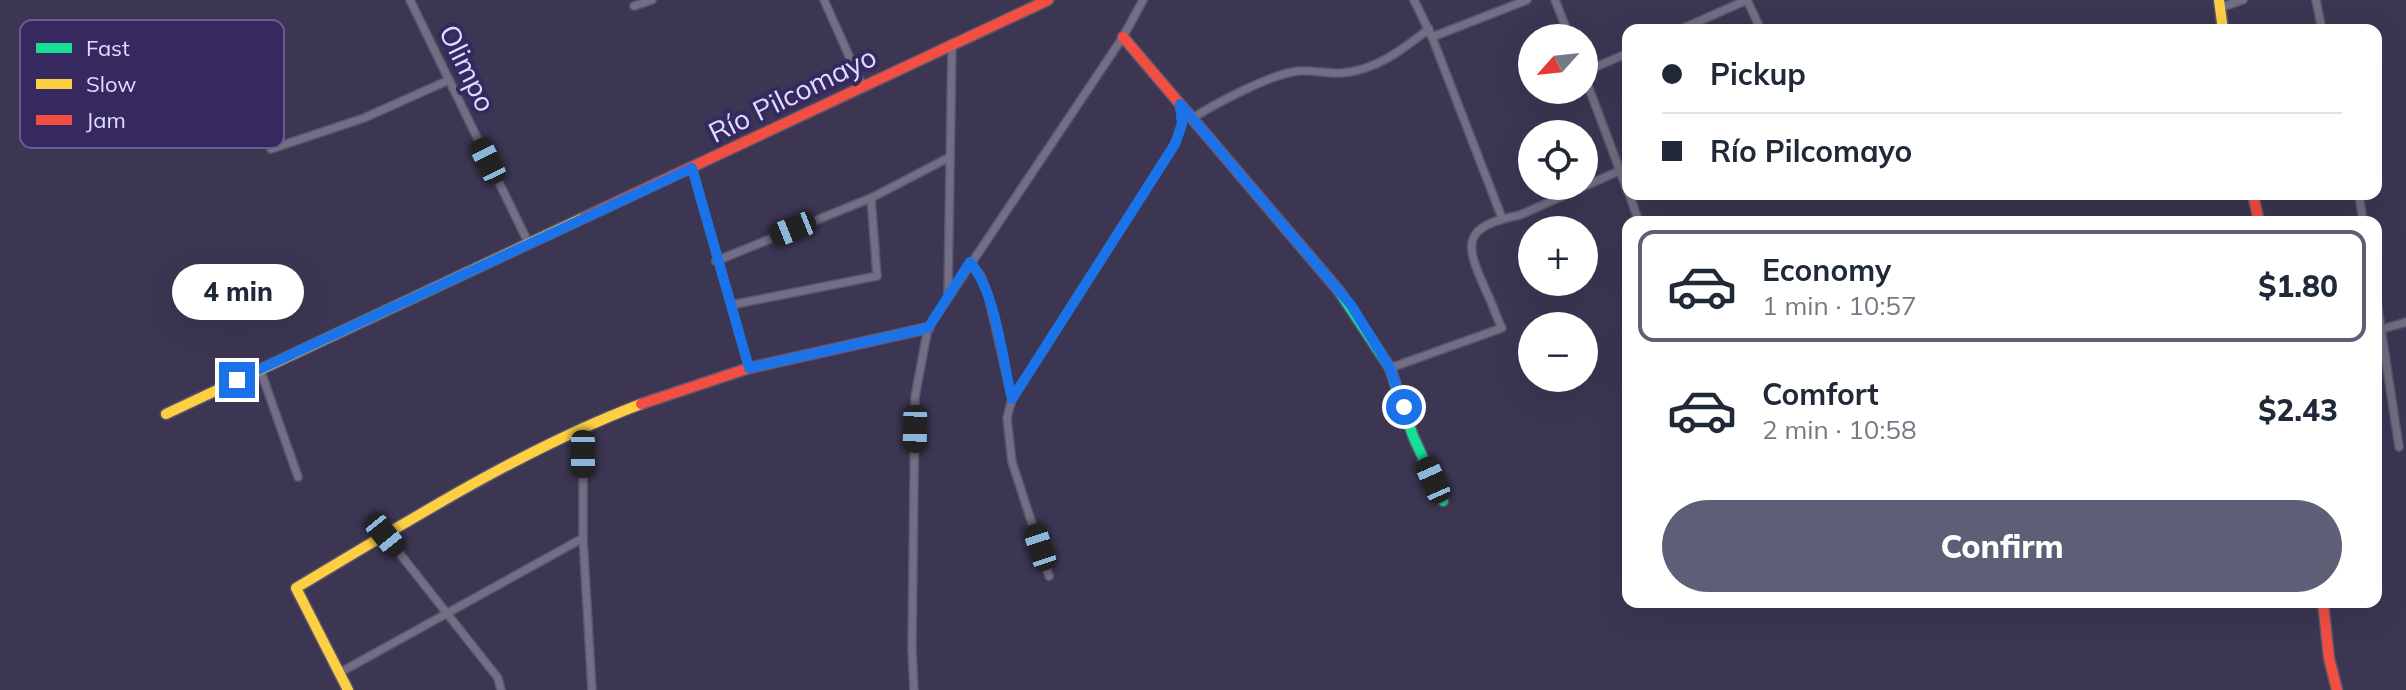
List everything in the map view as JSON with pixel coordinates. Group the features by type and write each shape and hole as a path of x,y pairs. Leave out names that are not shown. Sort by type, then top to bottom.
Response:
{"street":[{"name":"Olimpo","path":"410,0 528,242"},
{"path":"634,6 652,0"},
{"path":"824,0 863,87"},
{"name":"Río Pilcomayo","path":"166,414 1048,0"},
{"path":"914,690 915,397 928,328 1123,37 1143,0"},
{"path":"1414,0 1430,33 1502,218"},
{"path":"1193,118 1247,89 1297,71 1343,73 1362,69 1395,56 1430,33 1527,0"},
{"path":"1555,0 1564,24"},
{"path":"1693,24 1747,0 1758,24"},
{"path":"2222,24 2219,4 2243,0"},
{"path":"2316,0 2321,24"},
{"path":"1123,37 1351,305 1390,368 1413,436 1443,501"},
{"path":"948,296 952,43"},
{"path":"1598,67 1622,56"},
{"path":"284,145 364,118 449,80"},
{"path":"1049,576 1012,462 1007,418 1012,399 1175,144 1182,124 1180,104"},
{"path":"1597,104 1622,164"},
{"path":"716,261 871,198 950,157"},
{"path":"692,168 716,261 749,368"},
{"path":"1390,368 1502,328 1470,247 1482,229 1622,170"},
{"path":"731,305 877,276 871,198"},
{"path":"970,262 981,276 988,295 1012,399"},
{"path":"2382,330 2406,322"},
{"path":"348,690 296,588 385,535 583,426 663,395 749,368 928,328"},
{"path":"2382,348 2399,447"},
{"path":"260,369 298,477"},
{"path":"583,426 583,538 592,690"},
{"path":"385,535 498,678 501,690"},
{"path":"339,673 583,538"},
{"path":"2324,608 2329,658 2337,690"}],"traffic: fast":[{"path":"1339,291 1390,368 1413,436 1443,501"}],"traffic: slow":[{"path":"2219,0 2222,24"},
{"path":"166,414 583,218"},
{"path":"348,690 296,588 508,465 641,404"}],"traffic: jam":[{"path":"583,218 1048,0"},
{"path":"1123,37 1339,291"},
{"path":"2254,200 2258,216"},
{"path":"641,404 749,368 928,328"},
{"path":"2324,608 2329,658 2337,690"}],"route":[{"path":"237,380 692,168 716,261 749,368 928,328 970,262 981,276 988,295 1012,399 1175,144 1182,124 1180,104 1351,305 1390,368 1404,407"}]}
